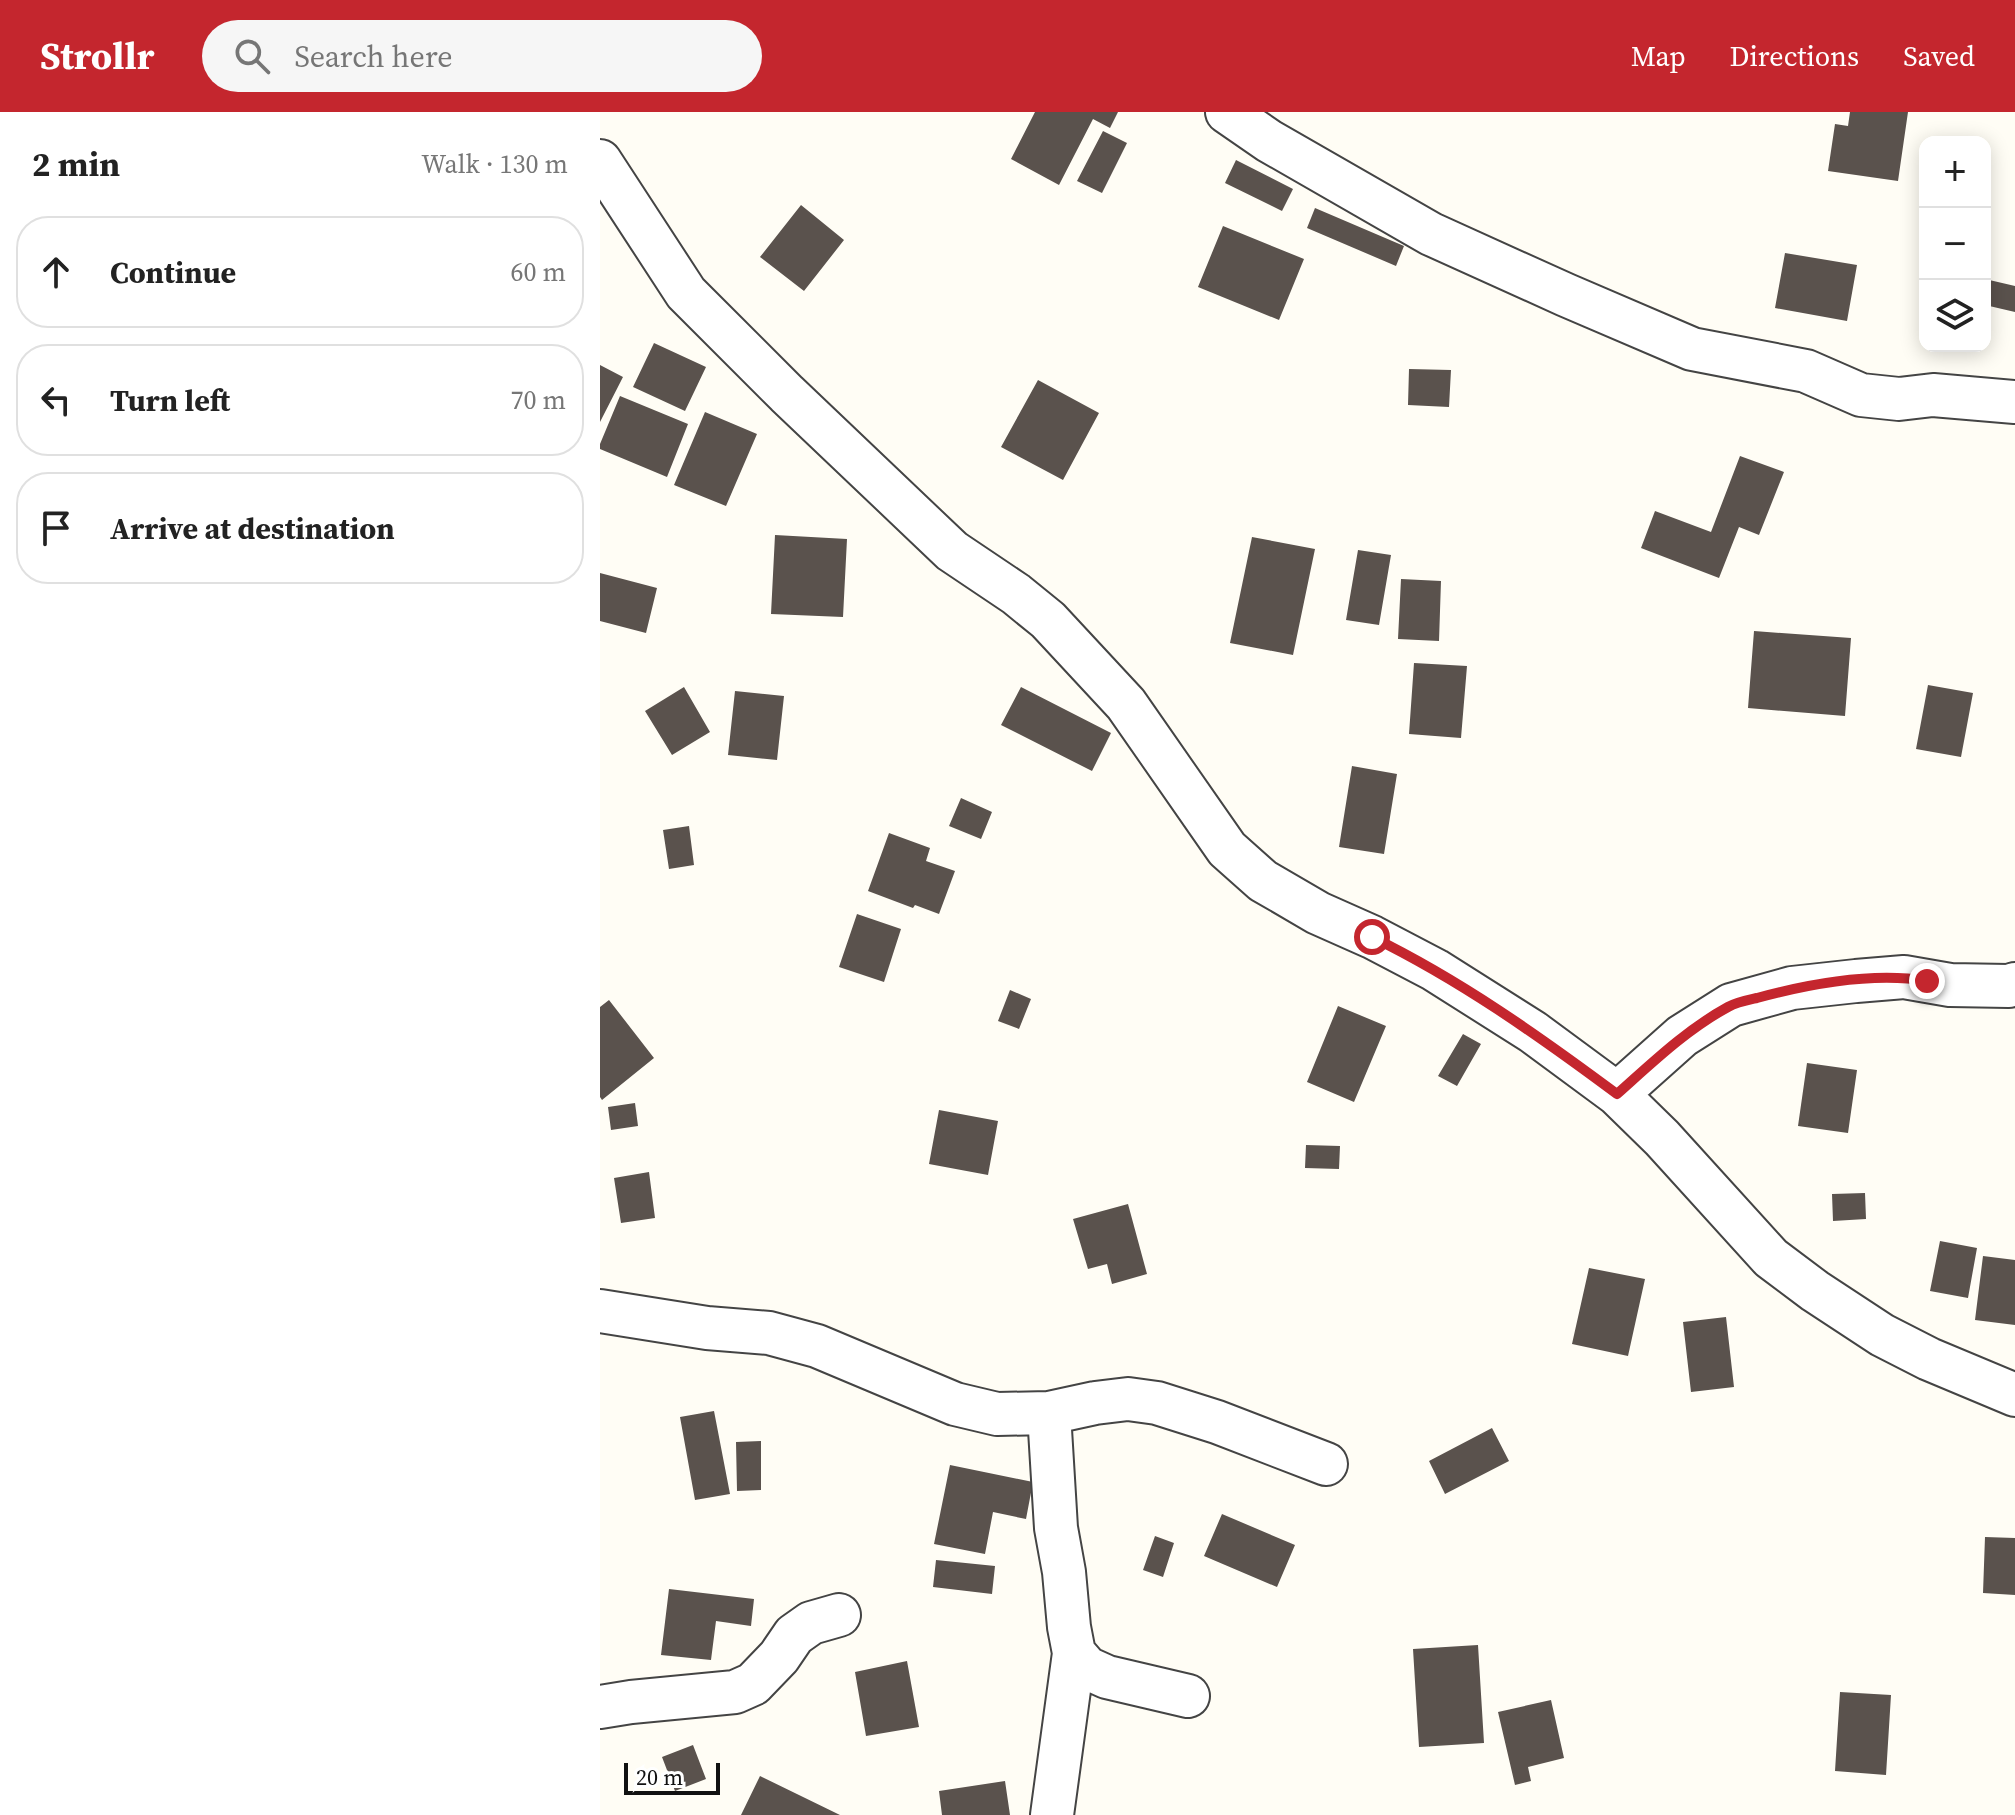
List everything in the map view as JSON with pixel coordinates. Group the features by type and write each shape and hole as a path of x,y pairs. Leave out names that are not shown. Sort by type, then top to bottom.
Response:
{"street":[{"path":"1227,112 1269,141 1431,234 1692,349 1806,371 1861,395 1899,399 1933,395 2015,402"},
{"path":"600,161 686,293 952,551 1016,594 1048,620 1126,704 1227,849 1263,881 1318,913 1435,970 1533,1032 1617,1094 1662,1138 1771,1258 1882,1335 1978,1381 2015,1395"},
{"path":"1617,1094 1682,1036 1731,1005 1792,988 1904,977 1950,985 2015,984"},
{"path":"600,1311 707,1328 769,1333 817,1346 955,1404 997,1414 1049,1413 1128,1399 1157,1403 1217,1422 1326,1464"},
{"path":"1049,1413 1056,1528 1074,1653 1052,1815"},
{"path":"600,1707 735,1692 753,1684 779,1657 794,1635 811,1623 839,1615"},
{"path":"1074,1653 1087,1668 1107,1677 1188,1696"}],"building":[{"path":"1035,112 1118,112 1110,128 1093,119 1059,185 1011,159"},
{"path":"1850,112 1908,112 1898,181 1828,171 1835,124 1848,126"},
{"path":"1103,131 1127,143 1102,193 1077,181"},
{"path":"1236,160 1293,189 1282,211 1225,183"},
{"path":"801,205 844,240 804,291 760,257"},
{"path":"1315,208 1404,246 1396,266 1307,228"},
{"path":"1223,226 1304,259 1279,320 1198,287"},
{"path":"1785,253 1857,265 1847,321 1775,308"},
{"path":"1991,280 2015,286 2015,312 1991,306"},
{"path":"654,343 706,367 685,411 633,387"},
{"path":"600,365 623,377 600,422"},
{"path":"1409,369 1451,370 1449,407 1408,405"},
{"path":"1038,380 1099,413 1063,480 1001,447"},
{"path":"620,396 688,424 667,477 600,449"},
{"path":"705,412 757,434 726,506 674,485"},
{"path":"1740,456 1784,472 1759,535 1739,527 1719,578 1641,548 1655,511 1711,532"},
{"path":"775,535 847,539 843,617 771,614"},
{"path":"1252,537 1315,549 1293,655 1230,643"},
{"path":"1358,550 1391,555 1379,625 1346,620"},
{"path":"600,573 657,588 646,633 600,621"},
{"path":"1401,579 1441,581 1439,641 1398,639"},
{"path":"1754,631 1851,638 1845,716 1748,708"},
{"path":"1414,663 1467,666 1461,738 1409,734"},
{"path":"1928,685 1973,693 1961,757 1916,749"},
{"path":"684,687 710,732 672,755 645,711"},
{"path":"1021,687 1111,733 1092,771 1001,725"},
{"path":"735,691 784,696 777,760 728,755"},
{"path":"1352,766 1397,774 1384,854 1339,847"},
{"path":"961,798 992,812 981,839 949,826"},
{"path":"689,826 694,865 669,869 663,830"},
{"path":"889,833 930,848 926,861 955,871 939,914 868,891"},
{"path":"857,914 901,929 884,982 839,967"},
{"path":"1010,990 1031,999 1019,1029 998,1021"},
{"path":"609,1000 654,1058 602,1100 600,1007"},
{"path":"1338,1006 1386,1026 1354,1102 1307,1082"},
{"path":"1463,1034 1481,1044 1457,1086 1438,1076"},
{"path":"1807,1063 1857,1070 1848,1133 1798,1126"},
{"path":"635,1103 638,1126 611,1130 608,1107"},
{"path":"939,1110 998,1121 988,1175 929,1164"},
{"path":"1306,1145 1340,1146 1339,1169 1305,1168"},
{"path":"649,1172 655,1218 621,1223 614,1178"},
{"path":"1865,1193 1866,1219 1833,1221 1832,1194"},
{"path":"1128,1204 1147,1274 1112,1284 1107,1264 1088,1269 1073,1219"},
{"path":"1940,1241 1977,1248 1968,1298 1930,1291"},
{"path":"1983,1256 2015,1260 2015,1325 1975,1320"},
{"path":"1589,1268 1645,1279 1628,1356 1572,1344"},
{"path":"1726,1317 1734,1387 1691,1392 1683,1322"},
{"path":"714,1411 730,1494 695,1500 680,1417"},
{"path":"1492,1428 1509,1461 1445,1494 1429,1461"},
{"path":"761,1441 761,1490 737,1491 736,1442"},
{"path":"950,1465 1033,1482 1026,1519 993,1512 985,1554 934,1544"},
{"path":"1222,1514 1295,1545 1277,1587 1204,1556"},
{"path":"1155,1536 1174,1543 1163,1577 1143,1570"},
{"path":"1985,1537 2015,1538 2015,1595 1983,1593"},
{"path":"936,1560 995,1566 992,1594 933,1587"},
{"path":"669,1589 754,1599 751,1626 716,1621 711,1660 661,1655"},
{"path":"1478,1645 1484,1743 1419,1747 1413,1649"},
{"path":"907,1661 919,1727 866,1736 855,1672"},
{"path":"1840,1692 1891,1695 1886,1775 1835,1771"},
{"path":"1551,1700 1564,1758 1528,1767 1531,1781 1515,1785 1498,1712"},
{"path":"693,1745 706,1779 675,1791 662,1757"},
{"path":"760,1776 840,1815 741,1815"},
{"path":"1005,1781 1010,1815 942,1815 939,1791"}],"route":[{"path":"1372,937 1435,970 1533,1032 1617,1094 1682,1036 1731,1005 1792,988 1904,977 1927,981"}]}
